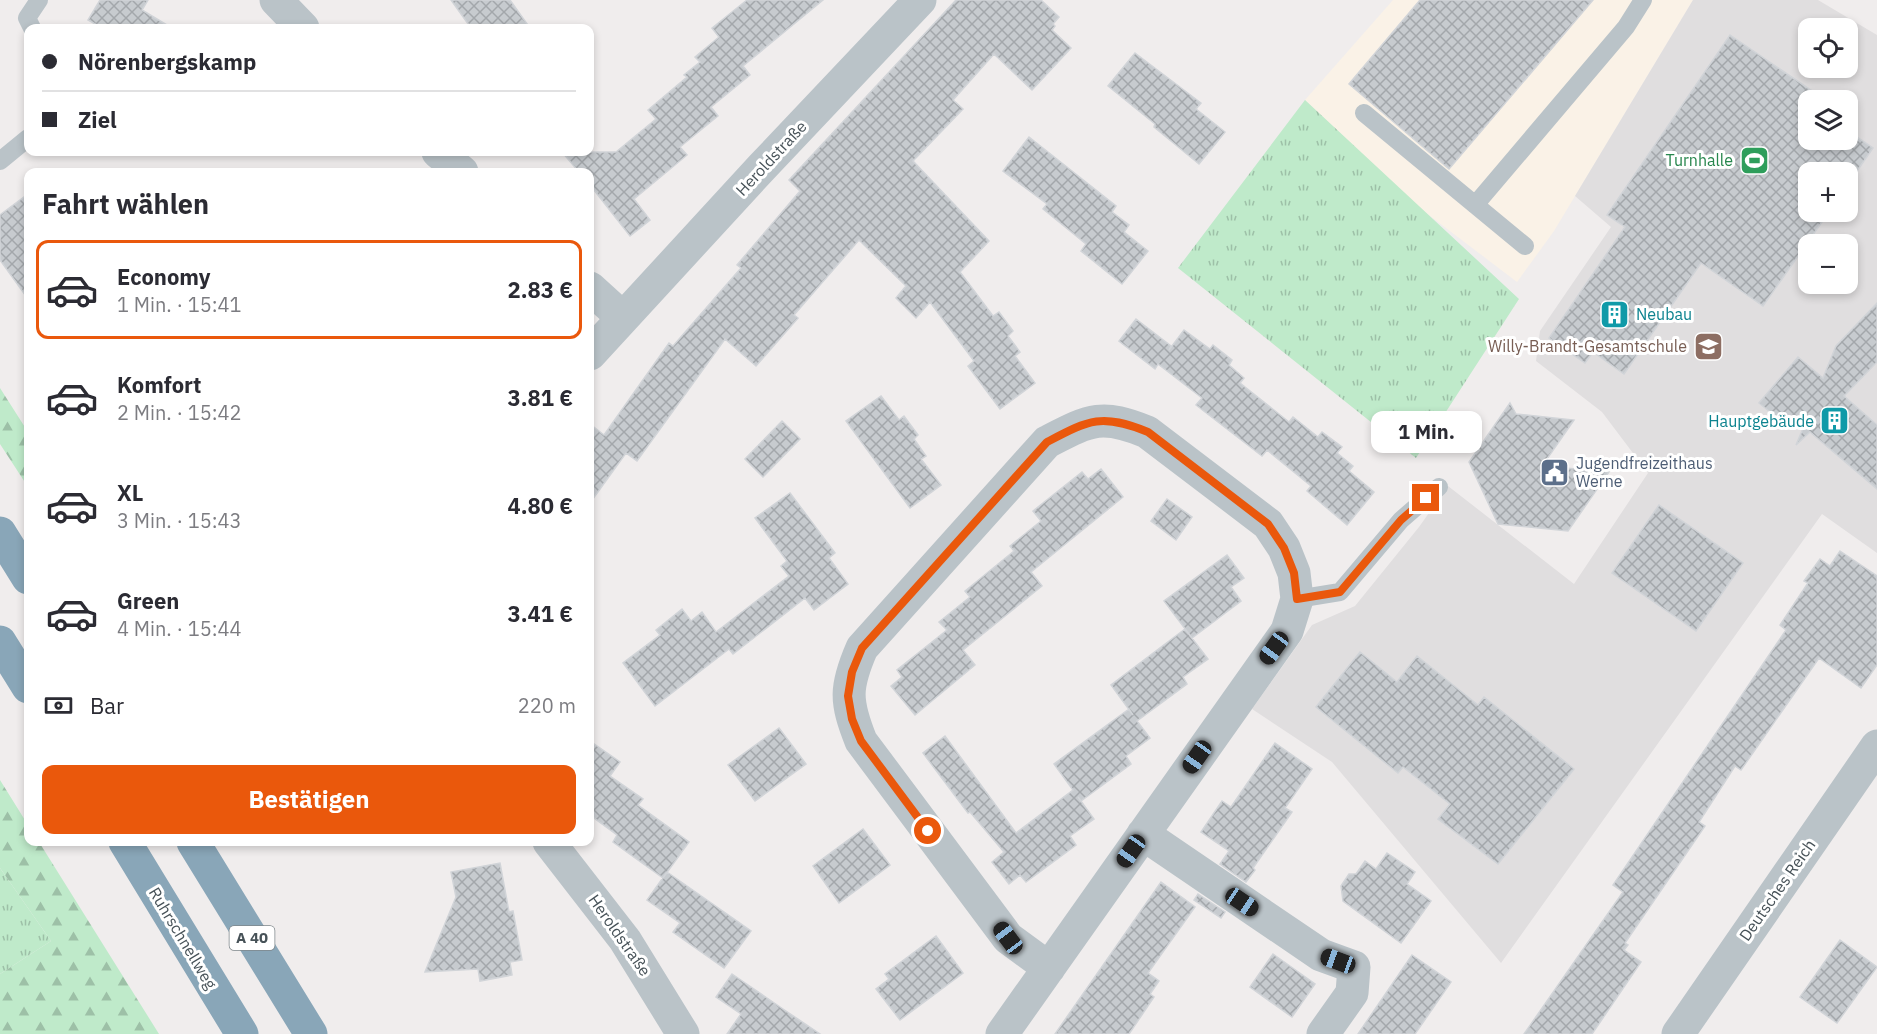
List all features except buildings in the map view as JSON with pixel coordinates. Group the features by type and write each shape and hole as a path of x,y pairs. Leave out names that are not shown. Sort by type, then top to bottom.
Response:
{"highway":[{"path":"0,533 24,572"},
{"path":"0,642 24,681"},
{"name":"Ruhrschnellweg","path":"127,846 242,1034"},
{"name":"A 40","path":"195,846 311,1034"}],"street":[{"path":"276,0 299,24"},
{"name":"Heroldstraße","path":"594,350 920,0"},
{"path":"443,156 457,168"},
{"path":"594,292 623,318"},
{"path":"1002,1034 1049,968 1143,834 1287,631 1297,599 1294,573 1284,548 1268,524 1148,432 1126,423 1101,420 1075,428 1047,442 862,648 852,672 848,696 852,719 861,741 1008,938 1049,968"},
{"name":"Deutsches Reich","path":"1678,1034 1877,746"},
{"path":"1143,834 1321,955 1354,967 1352,993 1323,1034"},
{"name":"Heroldstraße","path":"552,846 625,940 683,1034"}],"lane":[{"path":"30,24 27,18 39,0"},
{"path":"1475,205 1626,27 1643,0"},
{"path":"1364,113 1526,246"},
{"path":"0,161 24,141"},
{"path":"1297,599 1340,592 1401,520 1439,487"}],"shaded area":[{"path":"1393,0 1693,0 1554,231 1517,282 1417,206 1305,100"},
{"path":"1693,0 1818,0 1848,18 1798,18 1798,78 1858,78 1858,24 1877,35 1877,553 1822,514 1501,963 1332,762 1252,709 1312,625 1355,606 1419,527 1448,486 1574,584 1648,473 1602,412 1536,361 1540,331 1611,227 1575,196"}],"green space":[{"path":"1305,100 1519,299 1416,458 1178,268"},
{"path":"0,388 24,426 24,481 0,444"},
{"path":"0,780 24,819 24,846 42,846 159,1034 0,1034 0,974 51,941 0,868"},
{"path":"0,868 51,941 0,974"}],"place":[{"name":"Turnhalle","path":"1754,160"},
{"name":"Neubau","path":"1615,314"},
{"name":"Willy-Brandt-Gesamtschule","path":"1708,346"},
{"name":"Hauptgebäude","path":"1835,421"},
{"name":"Jugendfreizeithaus Werne","path":"1555,472"}],"route":[{"path":"928,831 861,741 852,719 848,696 852,672 862,648 1047,442 1075,428 1101,420 1126,423 1148,432 1268,524 1284,548 1294,573 1297,599 1340,592 1401,520 1426,498"}]}
